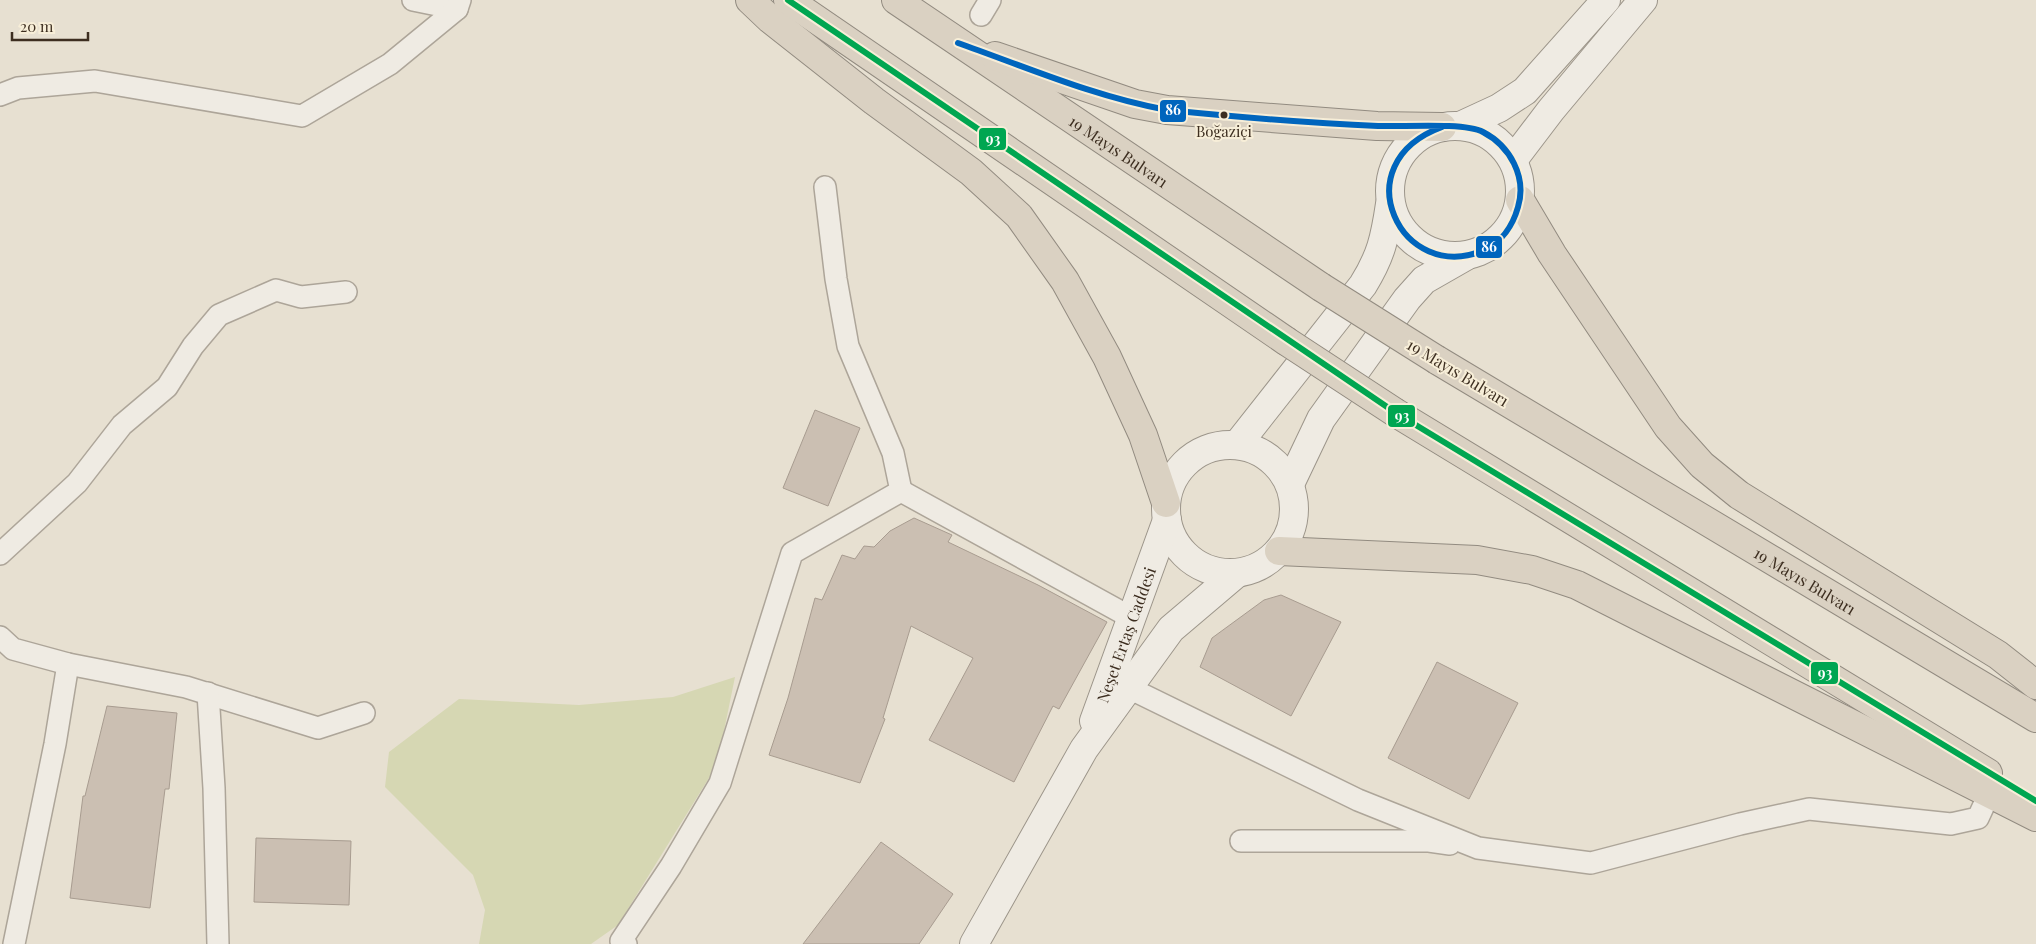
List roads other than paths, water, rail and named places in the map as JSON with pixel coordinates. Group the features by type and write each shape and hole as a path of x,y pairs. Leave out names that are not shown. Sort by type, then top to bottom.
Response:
{"highway":[{"path":"750,0 770,19 874,101 971,172 1019,216 1065,281 1107,357 1143,435 1166,511"},
{"path":"788,0 1396,413 2036,801"},
{"name":"19 Mayıs Bulvarı","path":"896,0 1321,287 1437,360 2036,718"},
{"path":"958,43 1107,96 1159,109 1338,123 1451,126"},
{"path":"1520,200 1552,254 1632,376 1668,427 1702,465 1739,495 1998,654 2036,685"},
{"path":"1279,551 1476,560 1532,570 1577,585 2036,816"}],"main road":[{"path":"1237,445 1363,286 1376,264 1384,242 1390,204 1389,183 1399,158 1406,147 1422,134 1451,126 1499,108 1525,91 1606,0"},
{"path":"1513,160 1551,110 1643,0"},
{"path":"1290,484 1321,419 1407,299 1424,280 1440,269 1466,256 1486,249 1503,237 1514,220 1520,200 1520,180 1513,160 1500,143 1482,131 1451,126"},
{"path":"1390,204 1397,223 1410,239 1426,251 1446,256 1466,256"},
{"path":"1221,445 1237,445 1254,450 1269,458 1281,469 1290,484 1294,501 1294,519 1289,536 1279,551 1267,562 1253,569 1237,573 1218,572 1199,566 1184,554 1173,538 1166,511 1170,486 1178,472 1189,459 1204,450 1221,445"},
{"name":"Neşet Ertaş Caddesi","path":"1084,749 1166,511"},
{"name":"Neşet Ertaş Caddesi","path":"974,944 1084,749 1172,629 1237,573"}],"street":[{"path":"413,0 458,4"},
{"path":"0,95 18,88 95,81 302,116 390,64 458,4"},
{"path":"825,187 836,279 848,346 893,453 901,490 1130,617"},
{"path":"0,554 77,483 122,425 167,387 193,346 219,315 276,290 301,297 346,292"},
{"path":"626,944 621,941 671,866 720,782 792,553 901,490"},
{"path":"0,637 13,650 68,664 208,693 318,728 364,713"},
{"path":"14,944 68,664"},
{"path":"1129,688 1358,800 1478,848"},
{"path":"208,693 214,788 218,944"},
{"path":"1241,841 1429,841 1591,863 1740,824 1809,809 1951,824 1978,818 1990,792"}],"place":[{"name":"Boğaziçi","path":"1224,115"}]}
